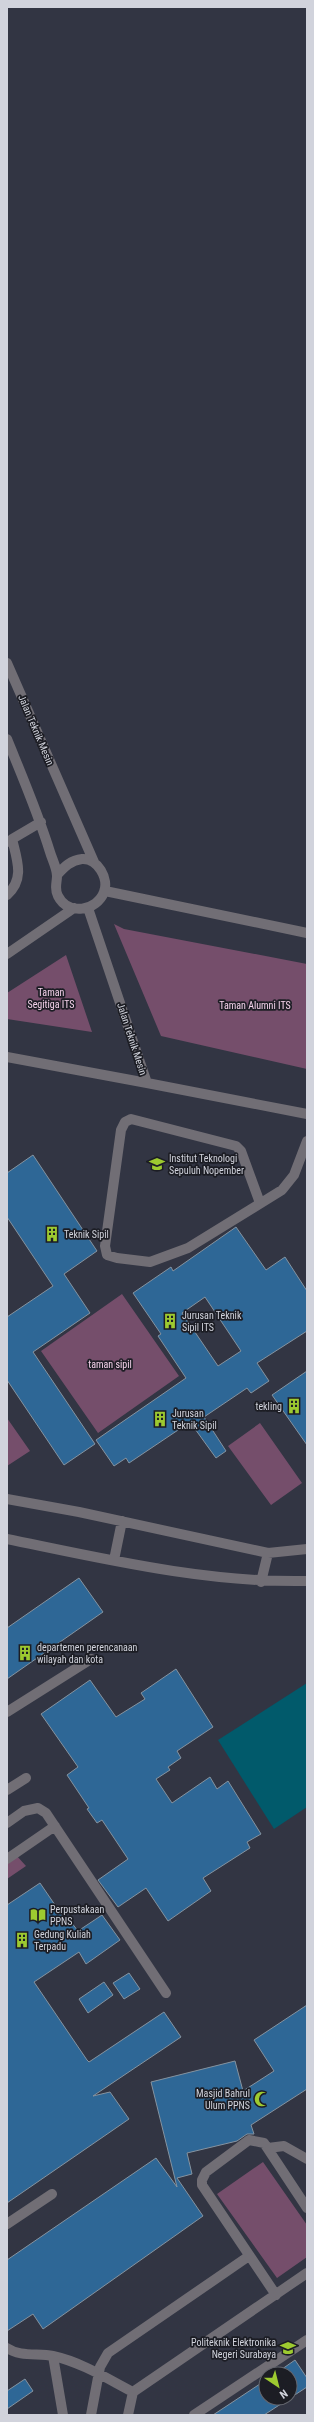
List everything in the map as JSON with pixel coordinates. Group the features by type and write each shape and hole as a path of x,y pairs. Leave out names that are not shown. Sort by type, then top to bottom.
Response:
{"lane":[{"name":"Jalan Teknik Mesin","path":"7,663 94,862"},
{"path":"7,738 41,822 57,875 55,888 58,897 65,904 74,908 88,908 99,902 105,891 105,880 102,870 94,862 84,859 76,861 66,866 57,875"},
{"path":"7,895 18,881 19,867 9,840 41,822"},
{"path":"105,891 307,933"},
{"path":"7,954 74,908"},
{"name":"Jalan Teknik Mesin","path":"88,908 147,1083 307,1114"},
{"path":"7,1057 147,1083"},
{"path":"260,1203 241,1150 236,1146 131,1119 125,1122 121,1130 105,1246 107,1255 116,1258 150,1262 188,1248 282,1190 294,1175 307,1141"},
{"path":"7,1499 122,1521 268,1553 307,1549"},
{"path":"114,1560 122,1521"},
{"path":"7,1539 114,1560 260,1582 307,1581"},
{"path":"260,1582 268,1553"},
{"path":"7,1712 91,1660"},
{"path":"7,1790 26,1778"},
{"path":"7,1823 24,1812 38,1808 46,1813 166,1993"},
{"path":"7,1859 55,1826"},
{"path":"276,2294 202,2185 202,2180 206,2172 249,2140 264,2143 307,2208"},
{"path":"268,2148 284,2146 307,2159"},
{"path":"7,2224 52,2194"},
{"path":"91,2415 102,2362 108,2353 249,2256"},
{"path":"128,2415 133,2392 307,2273"},
{"path":"194,2415 307,2340"},
{"path":"7,2348 20,2354 53,2356 99,2374 133,2392"},
{"path":"53,2356 63,2415"}],"green space":[{"name":"Taman Alumni ITS","path":"114,924 124,929 307,964 307,1069 161,1036"},
{"name":"Taman Segitiga ITS","path":"66,955 92,1032 7,1019 7,993"},
{"name":"taman sipil","path":"122,1294 179,1376 98,1433 41,1351"},
{"path":"7,1418 30,1451 7,1466"},
{"path":"260,1423 302,1483 271,1505 228,1446"},
{"path":"16,1855 26,1866 7,1879 7,1861"},
{"path":"263,2162 307,2225 307,2257 277,2278 217,2194"}],"water":[{"path":"307,1683 307,1807 274,1829 218,1740"}],"building":[{"path":"33,1155 97,1251 64,1274 90,1313 33,1352 95,1444 64,1465 7,1380 7,1317 53,1286 7,1217 7,1173"},
{"path":"236,1227 266,1270 285,1257 307,1291 307,1331 257,1363 269,1381 251,1393 247,1388 204,1417 226,1451 216,1458 190,1422 129,1463 126,1458 114,1466 96,1440 186,1378 158,1336 161,1334 133,1293 171,1267 173,1271","holes":["205,1297 241,1351 218,1366 182,1313"]},
{"name":"tekling","path":"307,1371 307,1445 272,1395"},
{"name":"departemen perencanaan wilayah dan kota","path":"79,1578 103,1612 7,1679 7,1628"},
{"path":"176,1669 213,1727 177,1751 181,1758 168,1767 170,1770 156,1779 172,1803 210,1777 217,1789 228,1781 261,1834 247,1842 250,1848 203,1878 211,1891 168,1921 146,1888 118,1907 98,1880 128,1859 102,1820 97,1823 87,1809 89,1808 67,1775 78,1767 41,1714 90,1680 116,1717 145,1699 141,1693"},
{"path":"40,1883 68,1924 71,1922 78,1931 102,1915 120,1940 86,1964 79,1952 34,1982 87,2060 89,2062 164,2012 181,2037 93,2096 110,2092 129,2119 7,2203 7,1905"},
{"path":"129,1973 140,1989 124,1999 113,1983"},
{"path":"104,1982 113,1995 88,2013 79,1999"},
{"path":"307,2005 307,2089 251,2125 254,2134 247,2134 237,2141 187,2153 192,2174 177,2178 203,2216 43,2329 33,2314 7,2331 7,2260 156,2158 177,2187 151,2082 235,2061 243,2091 274,2071 254,2040"},
{"path":"295,2360 307,2378 307,2387 298,2393 298,2366 286,2366"},
{"path":"25,2379 33,2391 7,2409 7,2391"},
{"path":"258,2385 258,2406 278,2406 264,2415 213,2415"}],"place":[{"name":"Institut Teknologi Sepuluh Nopember","path":"157,1164"},
{"name":"Teknik Sipil","path":"52,1234"},
{"name":"Jurusan Teknik Sipil ITS","path":"170,1321"},
{"name":"tekling","path":"294,1406"},
{"name":"Jurusan Teknik Sipil","path":"160,1419"},
{"name":"departemen perencanaan wilayah dan kota","path":"25,1653"},
{"name":"Perpustakaan PPNS","path":"38,1915"},
{"name":"Gedung Kuliah Terpadu","path":"22,1940"},
{"name":"Masjid Bahrul Ulum PPNS","path":"262,2099"},
{"name":"Politeknik Elektronika Negeri Surabaya","path":"288,2348"}]}
